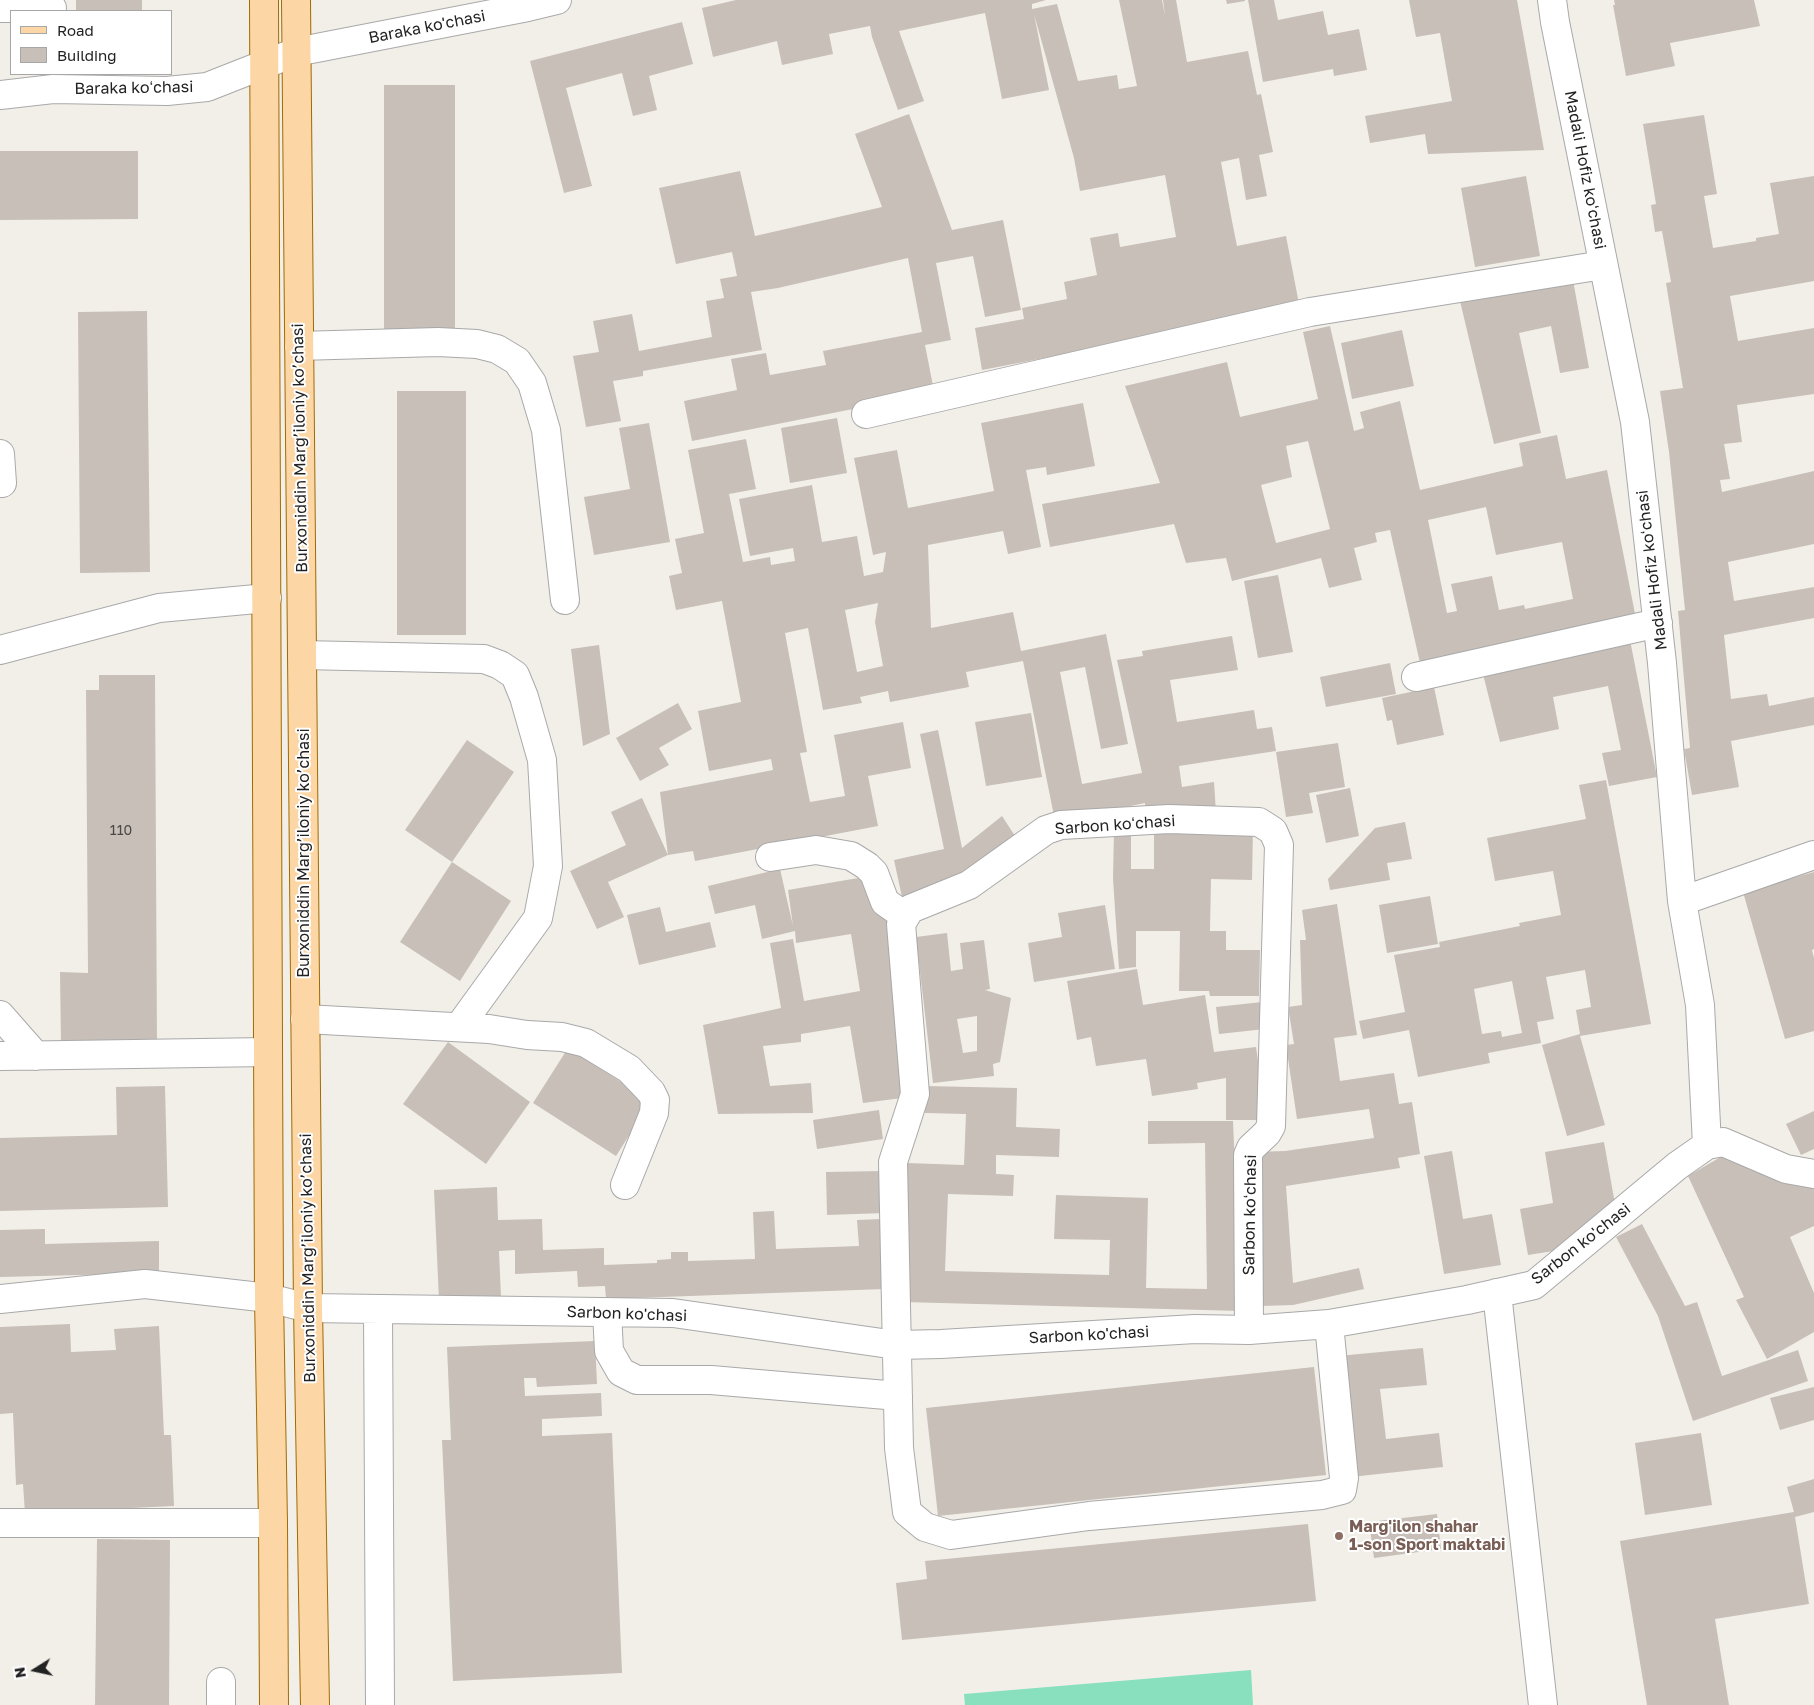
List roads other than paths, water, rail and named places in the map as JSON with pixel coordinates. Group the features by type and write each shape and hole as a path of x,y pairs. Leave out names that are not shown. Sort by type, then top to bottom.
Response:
{"main road":[{"name":"Burxoniddin Marg’iloniy ko’chasi","path":"264,0 269,1298 274,1705"},
{"name":"Burxoniddin Marg’iloniy ko’chasi","path":"296,0 308,1308 315,1705"}],"street":[{"name":"Baraka ko'chasi","path":"265,65 296,52 528,4 557,0"},
{"name":"Madali Hofiz koʻchasi","path":"1552,0 1635,422 1658,623 1682,901 1700,1005 1707,1145"},
{"path":"0,8 52,6"},
{"name":"Baraka koʻchasi","path":"0,95 53,81 167,91 189,89 207,86 265,65"},
{"path":"866,414 1310,312 1604,265"},
{"path":"299,346 438,342 477,344 497,349 517,362 532,383 546,430 565,600"},
{"path":"0,454 2,483"},
{"path":"0,650 158,608 267,598"},
{"path":"1416,677 1658,623"},
{"path":"302,656 484,659 500,665 515,675 524,697 542,760 548,866 538,918 459,1027"},
{"name":"Sarbon koʻchasi","path":"905,916 910,909 969,884 1046,830 1061,825 1169,819 1259,822 1273,831 1280,845 1271,1126 1267,1133 1251,1148 1248,1156 1249,1330"},
{"path":"770,857 816,850 851,856 868,866 874,873 885,902 905,916 901,924 915,1094 893,1162 899,1448 906,1512 925,1527 951,1535 1089,1516 1322,1495 1342,1490 1344,1478 1329,1324"},
{"path":"1682,901 1814,855"},
{"path":"0,1015 36,1056"},
{"path":"305,1019 459,1027 562,1037 586,1043 629,1069 651,1092 655,1100 654,1113 626,1185"},
{"path":"0,1056 268,1052"},
{"path":"1707,1145 1723,1142 1786,1169 1814,1174"},
{"name":"Sarbon ko'chasi","path":"0,1299 145,1284 269,1298 308,1308 673,1313 896,1345 1195,1329 1249,1330 1329,1324 1467,1300 1534,1285 1677,1166 1707,1145"},
{"path":"1497,1293 1543,1705"},
{"path":"378,1309 380,1705"},
{"path":"607,1312 609,1350 621,1372 637,1380 711,1380 898,1396"},
{"path":"0,1523 273,1523"}],"place":[{"name":"Marg'ilon shahar 1-son Sport maktabi","path":"1339,1536"}]}
